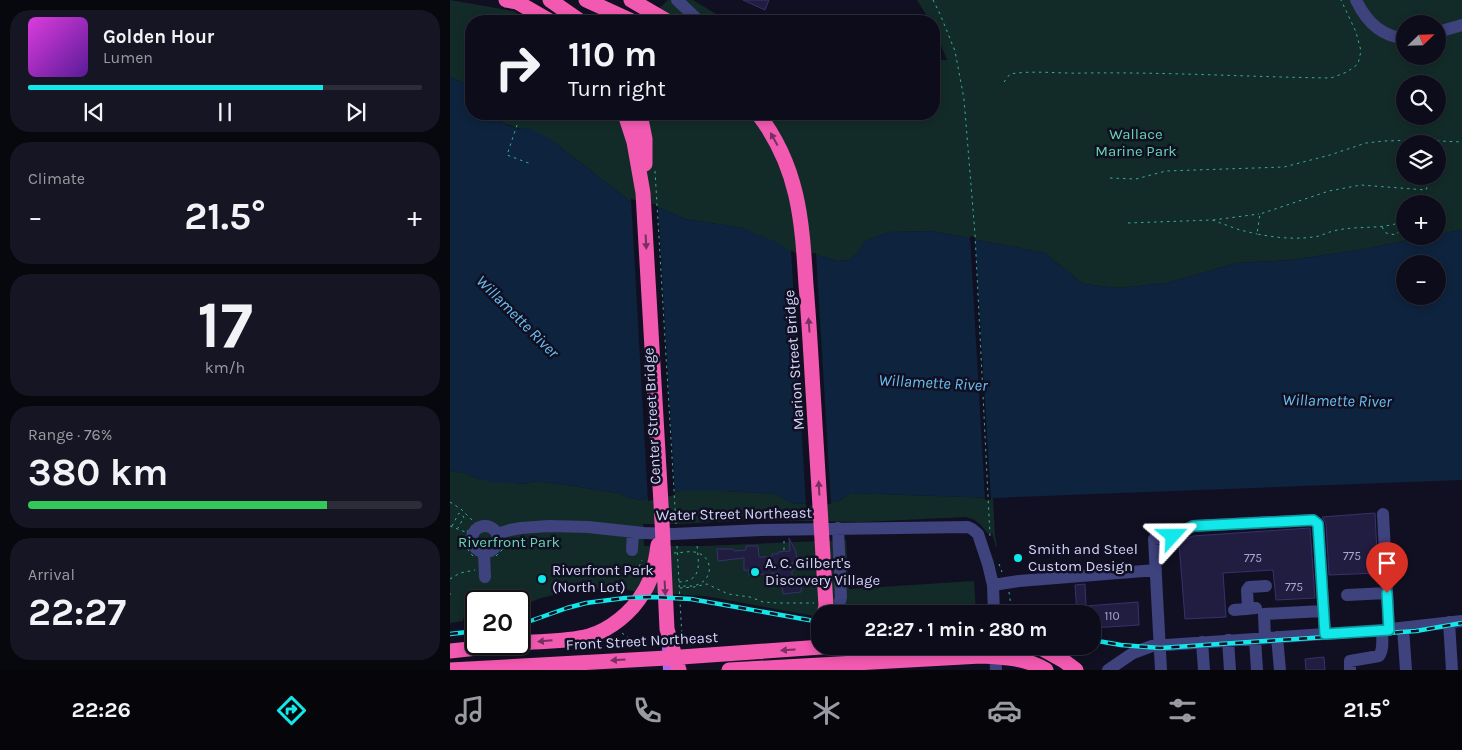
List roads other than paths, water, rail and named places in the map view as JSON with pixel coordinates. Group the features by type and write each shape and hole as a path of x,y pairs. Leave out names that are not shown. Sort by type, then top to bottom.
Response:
{"highway":[{"path":"550,0 571,15"},
{"path":"586,0 619,15"},
{"path":"631,0 657,15"},
{"path":"512,1 539,15"},
{"name":"Center Street Bridge","path":"627,120 634,142 643,193 669,525 667,629"},
{"name":"Center Street Bridge","path":"641,120 645,139 643,193"},
{"name":"Marion Street Bridge","path":"762,120 771,133 787,166 801,218 827,605"},
{"path":"530,642 589,636 620,619 644,592 669,525"},
{"path":"667,629 678,670"},
{"name":"Front Street Northeast","path":"450,670 811,648"},
{"path":"450,651 465,649"},
{"path":"813,668 816,655"},
{"path":"1053,655 1076,670"},
{"path":"728,670 813,668 981,656 1021,660 1033,663 1046,670"}],"main road":[{"name":"Center Street Bridge","path":"667,629 669,670"},
{"path":"828,655 829,670"}],"street":[{"path":"677,0 693,15"},
{"path":"1359,6 1371,24 1387,35 1396,38"},
{"path":"1446,29 1462,24"},
{"path":"1350,670 1350,661 1380,656 1383,648 1386,630 1387,593 1383,514"},
{"path":"1162,670 1154,539 1173,536 1193,526 1313,520 1318,524 1325,634"},
{"path":"481,572 484,557 496,547 500,533 492,528 483,526 472,530 473,545 484,557"},
{"name":"Water Street Northeast","path":"500,533 516,529 549,526 588,527 673,534 761,530 964,526 978,534 988,564 992,585"},
{"path":"830,605 841,597 838,528"},
{"path":"632,550 633,532"},
{"path":"993,605 992,585 1018,581 1156,570"},
{"path":"1248,609 1247,590 1249,588 1266,586"},
{"path":"1347,595 1387,593"},
{"path":"1234,610 1256,608 1264,614 1323,611"},
{"path":"1264,614 1266,638 1280,670"},
{"path":"1108,670 1140,650 1152,646 1386,630 1462,621"},
{"path":"1449,622 1452,670"},
{"path":"1403,628 1406,670"},
{"path":"1257,670 1266,638"},
{"path":"1228,640 1230,670"},
{"path":"1202,642 1204,670"}],"water":[{"name":"Willamette River","path":"450,77 465,83 465,120 496,120 521,130 522,128 531,129 551,140 630,201 663,209 685,219 743,228 776,242 794,255 821,256 837,261 849,260 859,252 865,241 889,232 932,231 1045,253 1083,284 1119,288 1167,283 1237,263 1290,260 1396,242 1396,245 1446,245 1446,233 1462,230 1462,480 993,498 851,493 839,501 794,504 775,494 680,491 641,500 618,493 537,481 525,484 491,482 464,473 450,471"}],"railway":[{"path":"530,621 586,603 625,598 653,597 691,599 811,620"},
{"path":"1101,642 1160,648 1416,631 1462,623"},
{"path":"450,634 465,632"}],"place":[{"name":"Smith and Steel Custom Design","path":"1018,558"},
{"name":"A. C. Gilbert's Discovery Village","path":"755,572"},
{"name":"Riverfront Park (North Lot)","path":"542,579"}],"park label":[{"name":"Wallace Marine Park","path":"1136,142"},
{"name":"Riverfront Park","path":"509,542"}]}
